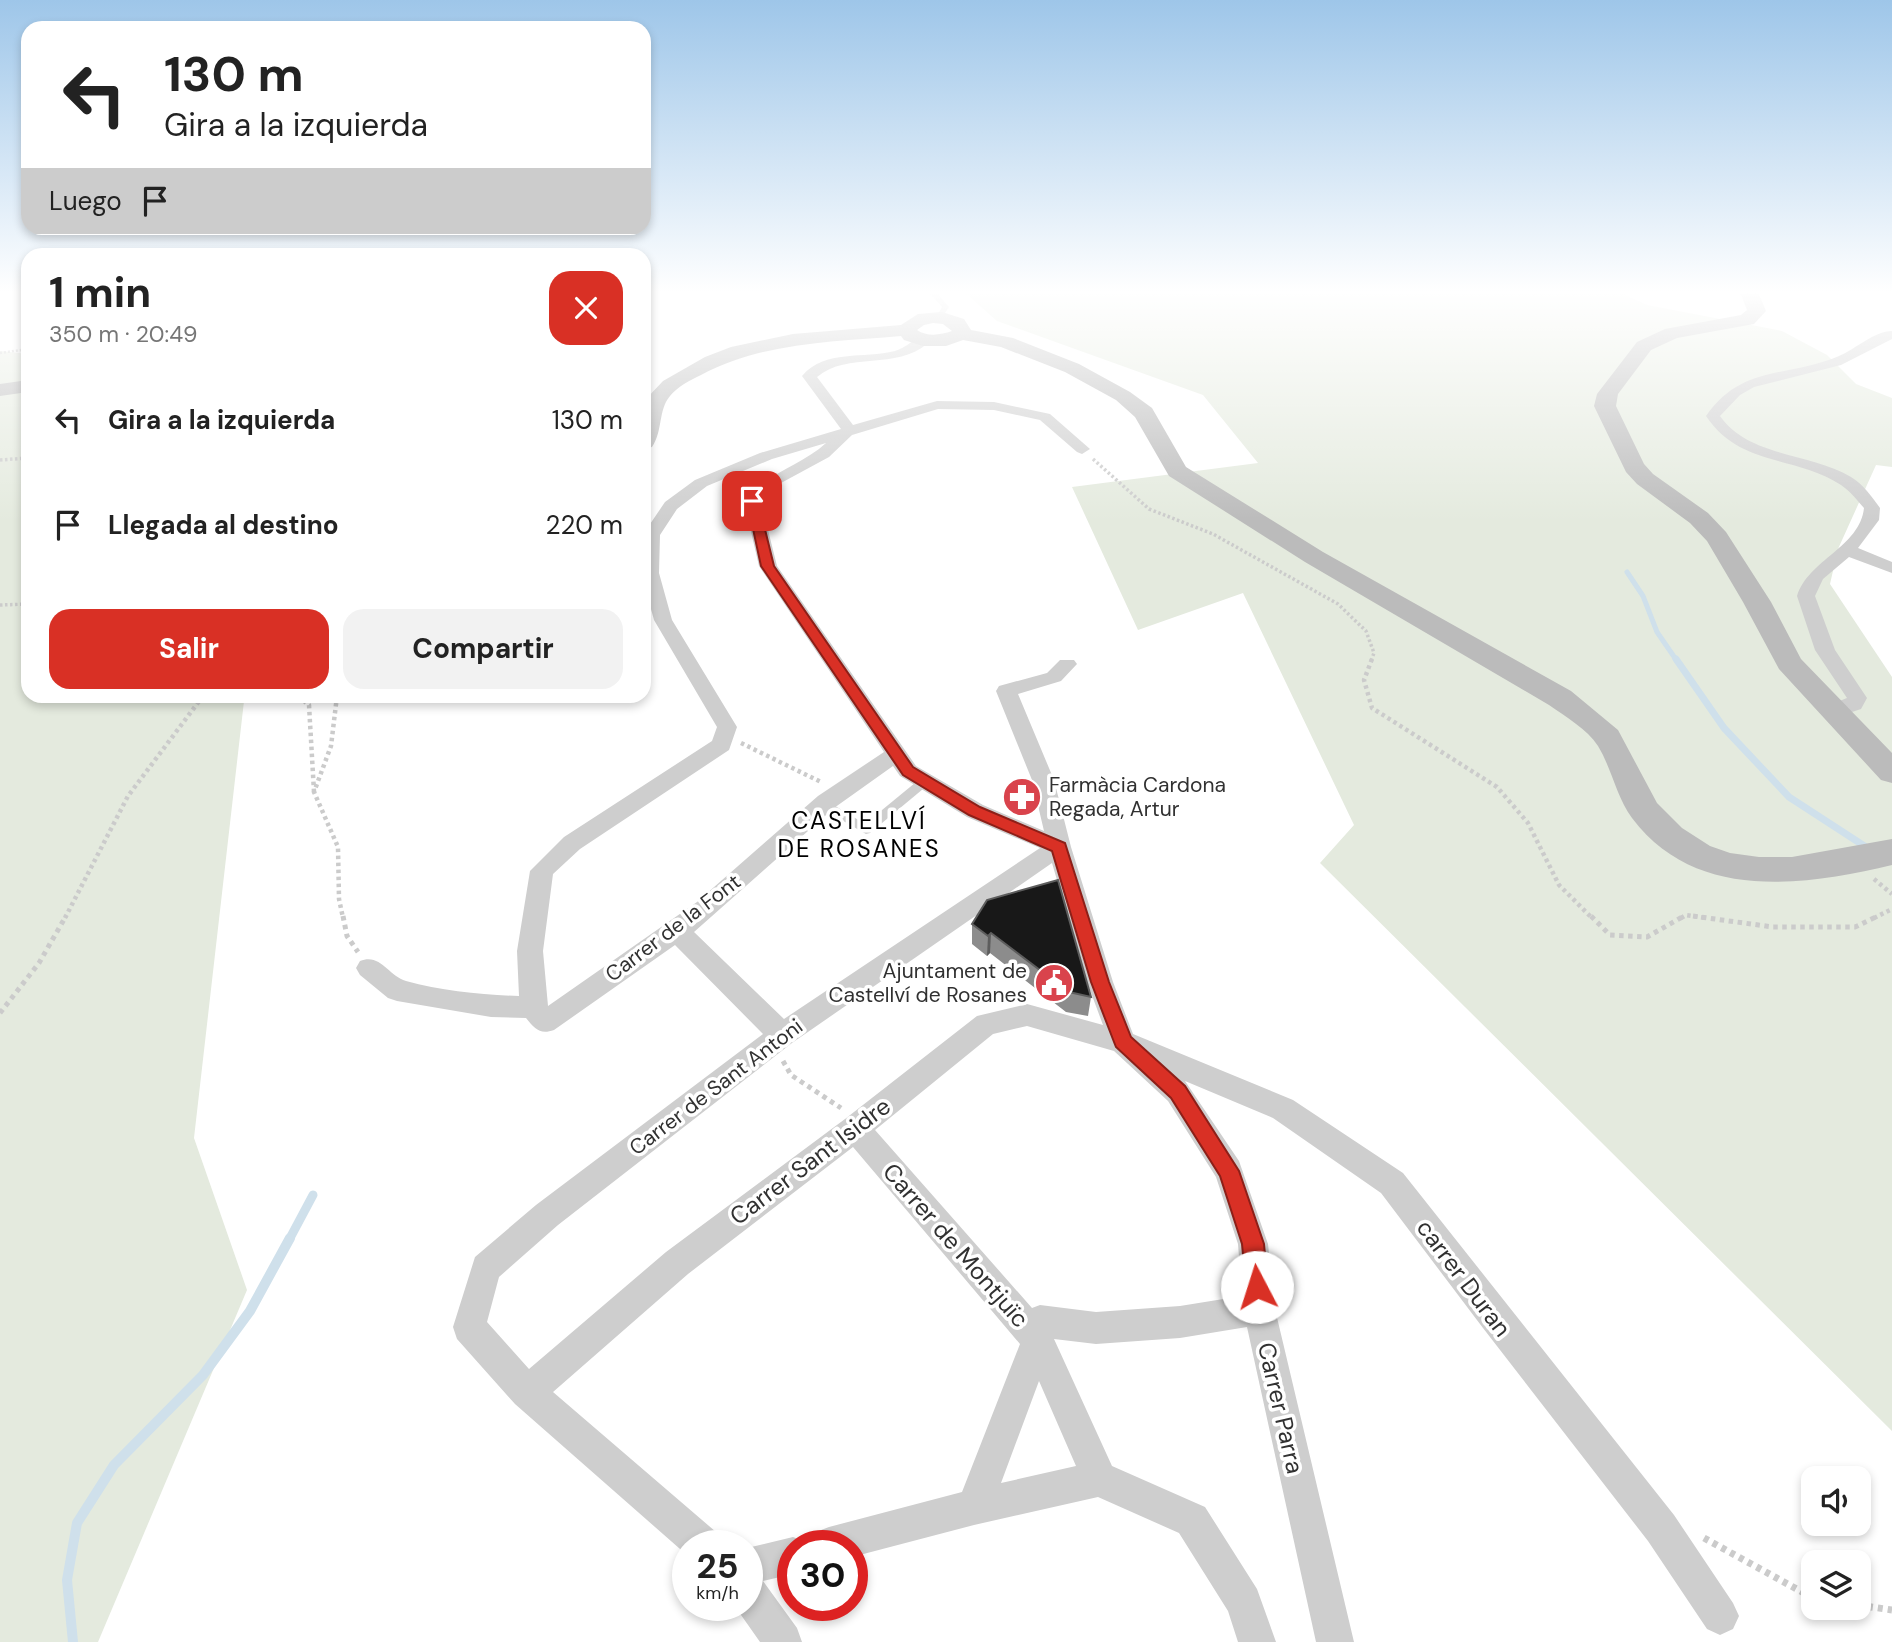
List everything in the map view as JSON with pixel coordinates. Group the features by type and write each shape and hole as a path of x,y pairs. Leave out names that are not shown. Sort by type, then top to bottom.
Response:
{"street":[{"path":"651,433 653,406 659,395 667,386 695,369"},
{"path":"822,369 815,370 809,376 849,430"},
{"path":"1073,369 1123,396 1143,413 1177,471 1314,557 1560,698 1610,741 1643,809 1663,831 1691,852 1723,866 1751,872 1806,869 1892,852"},
{"path":"1627,369 1608,394 1605,406 1634,467 1645,479 1694,513 1717,537 1757,602 1789,663 1892,772"},
{"path":"1804,369 1777,373 1742,386 1719,404 1713,416 1724,433 1747,445 1843,479 1858,491 1872,508 1871,520 1847,550 1813,579 1806,596 1825,650 1857,698 1854,704 1833,711"},
{"path":"0,390 21,387"},
{"path":"651,535 671,506 701,483 766,456 937,405 994,406 1045,417 1082,449"},
{"path":"849,430 823,454 775,480 752,501 768,566 908,771 975,811 1059,847"},
{"path":"1847,550 1892,568"},
{"path":"369,968 397,990 539,1015 530,951 542,871 572,843 721,745 727,727 663,620 651,577"},
{"name":"Carrer Parra","path":"1068,664 1054,677 1006,691 1043,780 1059,847 1100,982 1123,1042 1178,1092 1229,1171 1253,1244 1259,1309 1335,1642"},
{"name":"Carrer de la Font","path":"539,1015 677,931 832,798 897,754"},
{"name":"Carrer de Sant Antoni","path":"527,1392 469,1327 486,1268 547,1215 782,1035 1059,847"},
{"path":"677,931 782,1035"},
{"name":"Carrer Sant Isidre","path":"527,1392 677,1263 855,1128 986,1024 1027,1015 1123,1042"},
{"name":"carrer Duran","path":"1123,1042 1283,1109 1392,1182 1494,1317 1661,1528 1720,1616"},
{"name":"Carrer de Montjuïc","path":"855,1128 1038,1340"},
{"name":"Carrer de Montjuïc","path":"1038,1340 1040,1321 1096,1328 1180,1322 1259,1309"},
{"path":"1038,1340 1099,1479"},
{"path":"974,1507 1038,1340"},
{"path":"527,1392 686,1530"},
{"path":"868,1535 974,1507 1099,1479 1192,1520 1244,1602 1257,1642"},
{"path":"763,1614 783,1642"}],"lane":[{"path":"832,798 866,830 925,781"}],"path":[{"path":"1082,449 1149,509 1213,534 1327,597 1352,614 1366,631 1374,653 1364,680 1372,708 1497,787 1528,823 1559,885 1611,935 1647,937 1686,915 1773,927 1855,927 1892,909"},
{"path":"0,460 21,458"},
{"path":"0,605 21,604"},
{"path":"0,1013 38,965 71,910 94,859 129,795 198,703"},
{"path":"307,703 309,705 314,792 338,847 339,899 347,936 369,968"},
{"path":"314,792 324,773 336,703"},
{"path":"724,735 832,798"},
{"path":"782,1035 777,1051 791,1075 845,1110 855,1128"},
{"path":"1690,1531 1801,1591"},
{"path":"1871,1607 1892,1611"}],"shaded area":[{"path":"0,369 21,369 21,703 244,703 194,1138 247,1290 98,1642 0,1642"},
{"path":"1130,369 1841,369 1856,384 1892,398 1892,467 1876,465 1838,549 1830,584 1892,677 1892,1431 1320,863 1354,825 1243,593 1138,630 1072,487 1258,463 1203,395"}],"building":[{"name":"Ajuntament de Castellví de Rosanes","path":"1058,880 1091,997 1069,992 991,933 988,936 972,924 987,900"}],"waterway":[{"path":"1627,572 1643,596 1657,632 1677,661"},
{"path":"1676,659 1724,728 1789,797 1869,849"},
{"path":"289,1240 313,1195"},
{"path":"73,1642 67,1580 77,1523 114,1465 203,1375 250,1311 290,1238"}],"place":[{"name":"Farmàcia Cardona Regada, Artur","path":"1022,797"},
{"name":"Ajuntament de Castellví de Rosanes","path":"1054,983"}],"district":[{"name":"CASTELLVÍ DE ROSANES","path":"859,834"}],"route":[{"path":"752,501 768,566 908,771 975,811 1059,847 1100,982 1123,1042 1178,1092 1229,1171 1253,1244 1257,1287"}]}
